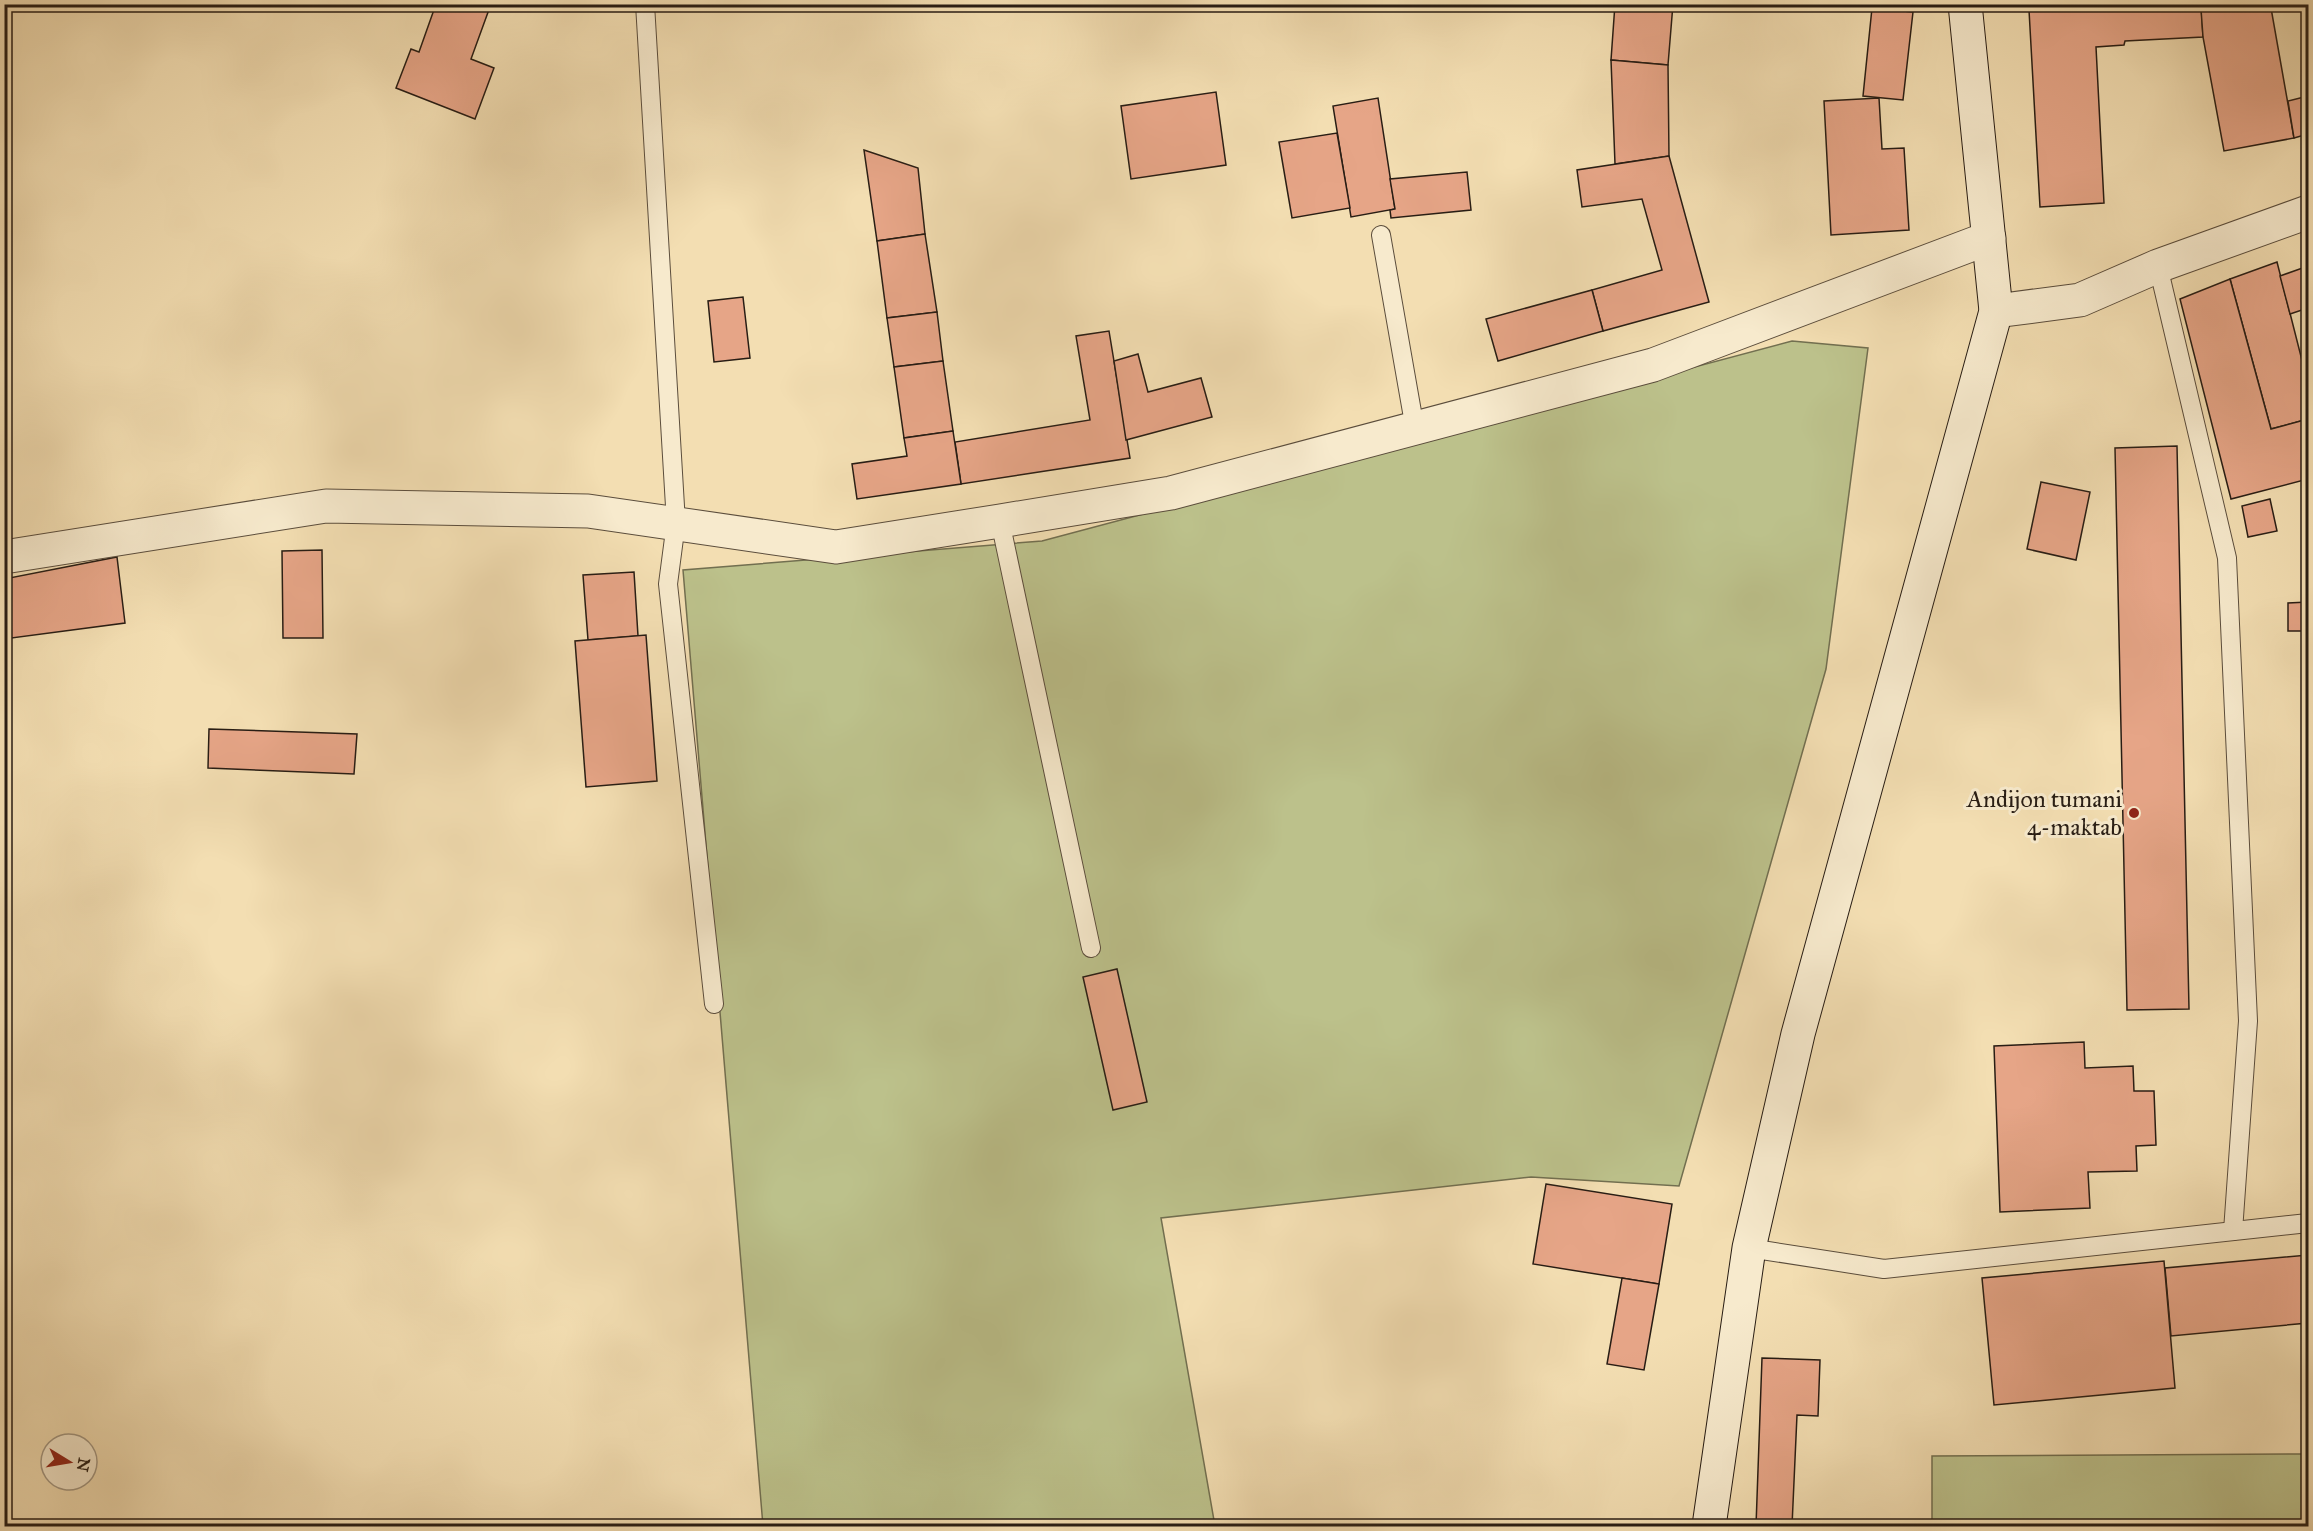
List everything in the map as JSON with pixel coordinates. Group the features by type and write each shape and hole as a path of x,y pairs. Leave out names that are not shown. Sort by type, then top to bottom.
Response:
{"street":[{"path":"1709,1527 1749,1248 1798,1034 1996,311 1965,4"},
{"path":"1996,311 2080,300 2158,266 2308,212"},
{"path":"4,557 326,506 588,511 836,547 1000,521 1171,493 1653,365 1989,238"}],"lane":[{"path":"645,4 676,523 668,584 714,1004"},
{"path":"1381,235 1415,429"},
{"path":"2158,266 2227,558 2248,1021 2233,1231"},
{"path":"1000,521 1091,948"},
{"path":"1749,1248 1884,1269 2308,1223"}],"green space":[{"path":"1792,341 1868,348 1826,669 1679,1186 1531,1177 1161,1218 1215,1526 763,1526 683,570 1042,541"},
{"path":"2308,1454 2308,1526 1932,1526 1932,1456"}],"building":[{"path":"436,4 491,4 471,59 494,68 475,119 396,88 411,49 419,52"},
{"path":"1615,4 1673,4 1668,65 1611,60"},
{"path":"2125,4 2201,4 2203,37 2125,41 2124,45 2096,47 2104,203 2040,207 2029,10"},
{"path":"1872,8 1913,12 1903,100 1863,96"},
{"path":"2271,8 2294,138 2224,151 2203,37 2201,9"},
{"path":"1611,60 1668,65 1669,156 1615,164"},
{"path":"1216,92 1226,165 1131,179 1121,106"},
{"path":"2308,96 2308,134 2294,138 2288,101"},
{"path":"1378,98 1395,209 1351,217 1333,106"},
{"path":"1879,98 1882,149 1904,148 1909,230 1831,235 1824,101"},
{"path":"1337,133 1350,208 1292,218 1279,142"},
{"path":"864,150 918,168 925,234 877,241"},
{"path":"1669,156 1709,302 1603,331 1592,290 1662,270 1642,199 1582,207 1577,170"},
{"path":"1467,172 1471,210 1391,218 1390,210 1395,209 1390,179"},
{"path":"925,234 937,312 887,318 877,241"},
{"path":"2277,262 2308,384 2308,419 2271,429 2230,279"},
{"path":"2308,266 2308,308 2290,314 2280,276"},
{"path":"2230,279 2271,429 2308,419 2308,479 2231,499 2180,299"},
{"path":"1592,290 1603,331 1498,361 1486,319"},
{"path":"743,297 750,358 714,362 708,301"},
{"path":"937,312 943,361 894,367 887,318"},
{"path":"1109,331 1130,458 961,484 955,442 1090,420 1076,336"},
{"path":"1138,354 1148,392 1201,378 1212,417 1126,440 1114,361"},
{"path":"943,361 953,431 904,438 894,367"},
{"path":"953,431 961,484 857,499 852,464 907,456 904,438"},
{"path":"2177,446 2189,1009 2127,1010 2115,448"},
{"path":"2041,482 2090,492 2076,560 2027,549"},
{"path":"2270,499 2277,531 2248,537 2242,506"},
{"path":"322,550 323,638 283,638 282,551"},
{"path":"117,557 125,623 4,639 4,579"},
{"path":"634,572 638,636 588,640 583,575"},
{"path":"2308,602 2308,631 2288,631 2288,603"},
{"path":"646,635 657,781 586,787 575,641"},
{"path":"209,729 357,734 354,774 208,768"},
{"path":"1117,969 1147,1102 1113,1110 1083,977"},
{"path":"2084,1042 2085,1068 2133,1066 2134,1091 2154,1091 2156,1145 2136,1146 2137,1171 2088,1172 2090,1208 2000,1212 1994,1046"},
{"path":"2303,1066 2308,1066 2308,1113 2302,1113"},
{"path":"1546,1184 1672,1204 1659,1284 1533,1264"},
{"path":"2308,1255 2308,1323 2171,1336 2165,1268"},
{"path":"2164,1261 2175,1388 1994,1405 1982,1278"},
{"path":"1622,1278 1659,1284 1644,1370 1607,1364"},
{"path":"1762,1358 1820,1360 1818,1416 1797,1415 1792,1526 1756,1526"}],"place":[{"name":"Andijon tumani 4-maktab","path":"2134,813"}]}
